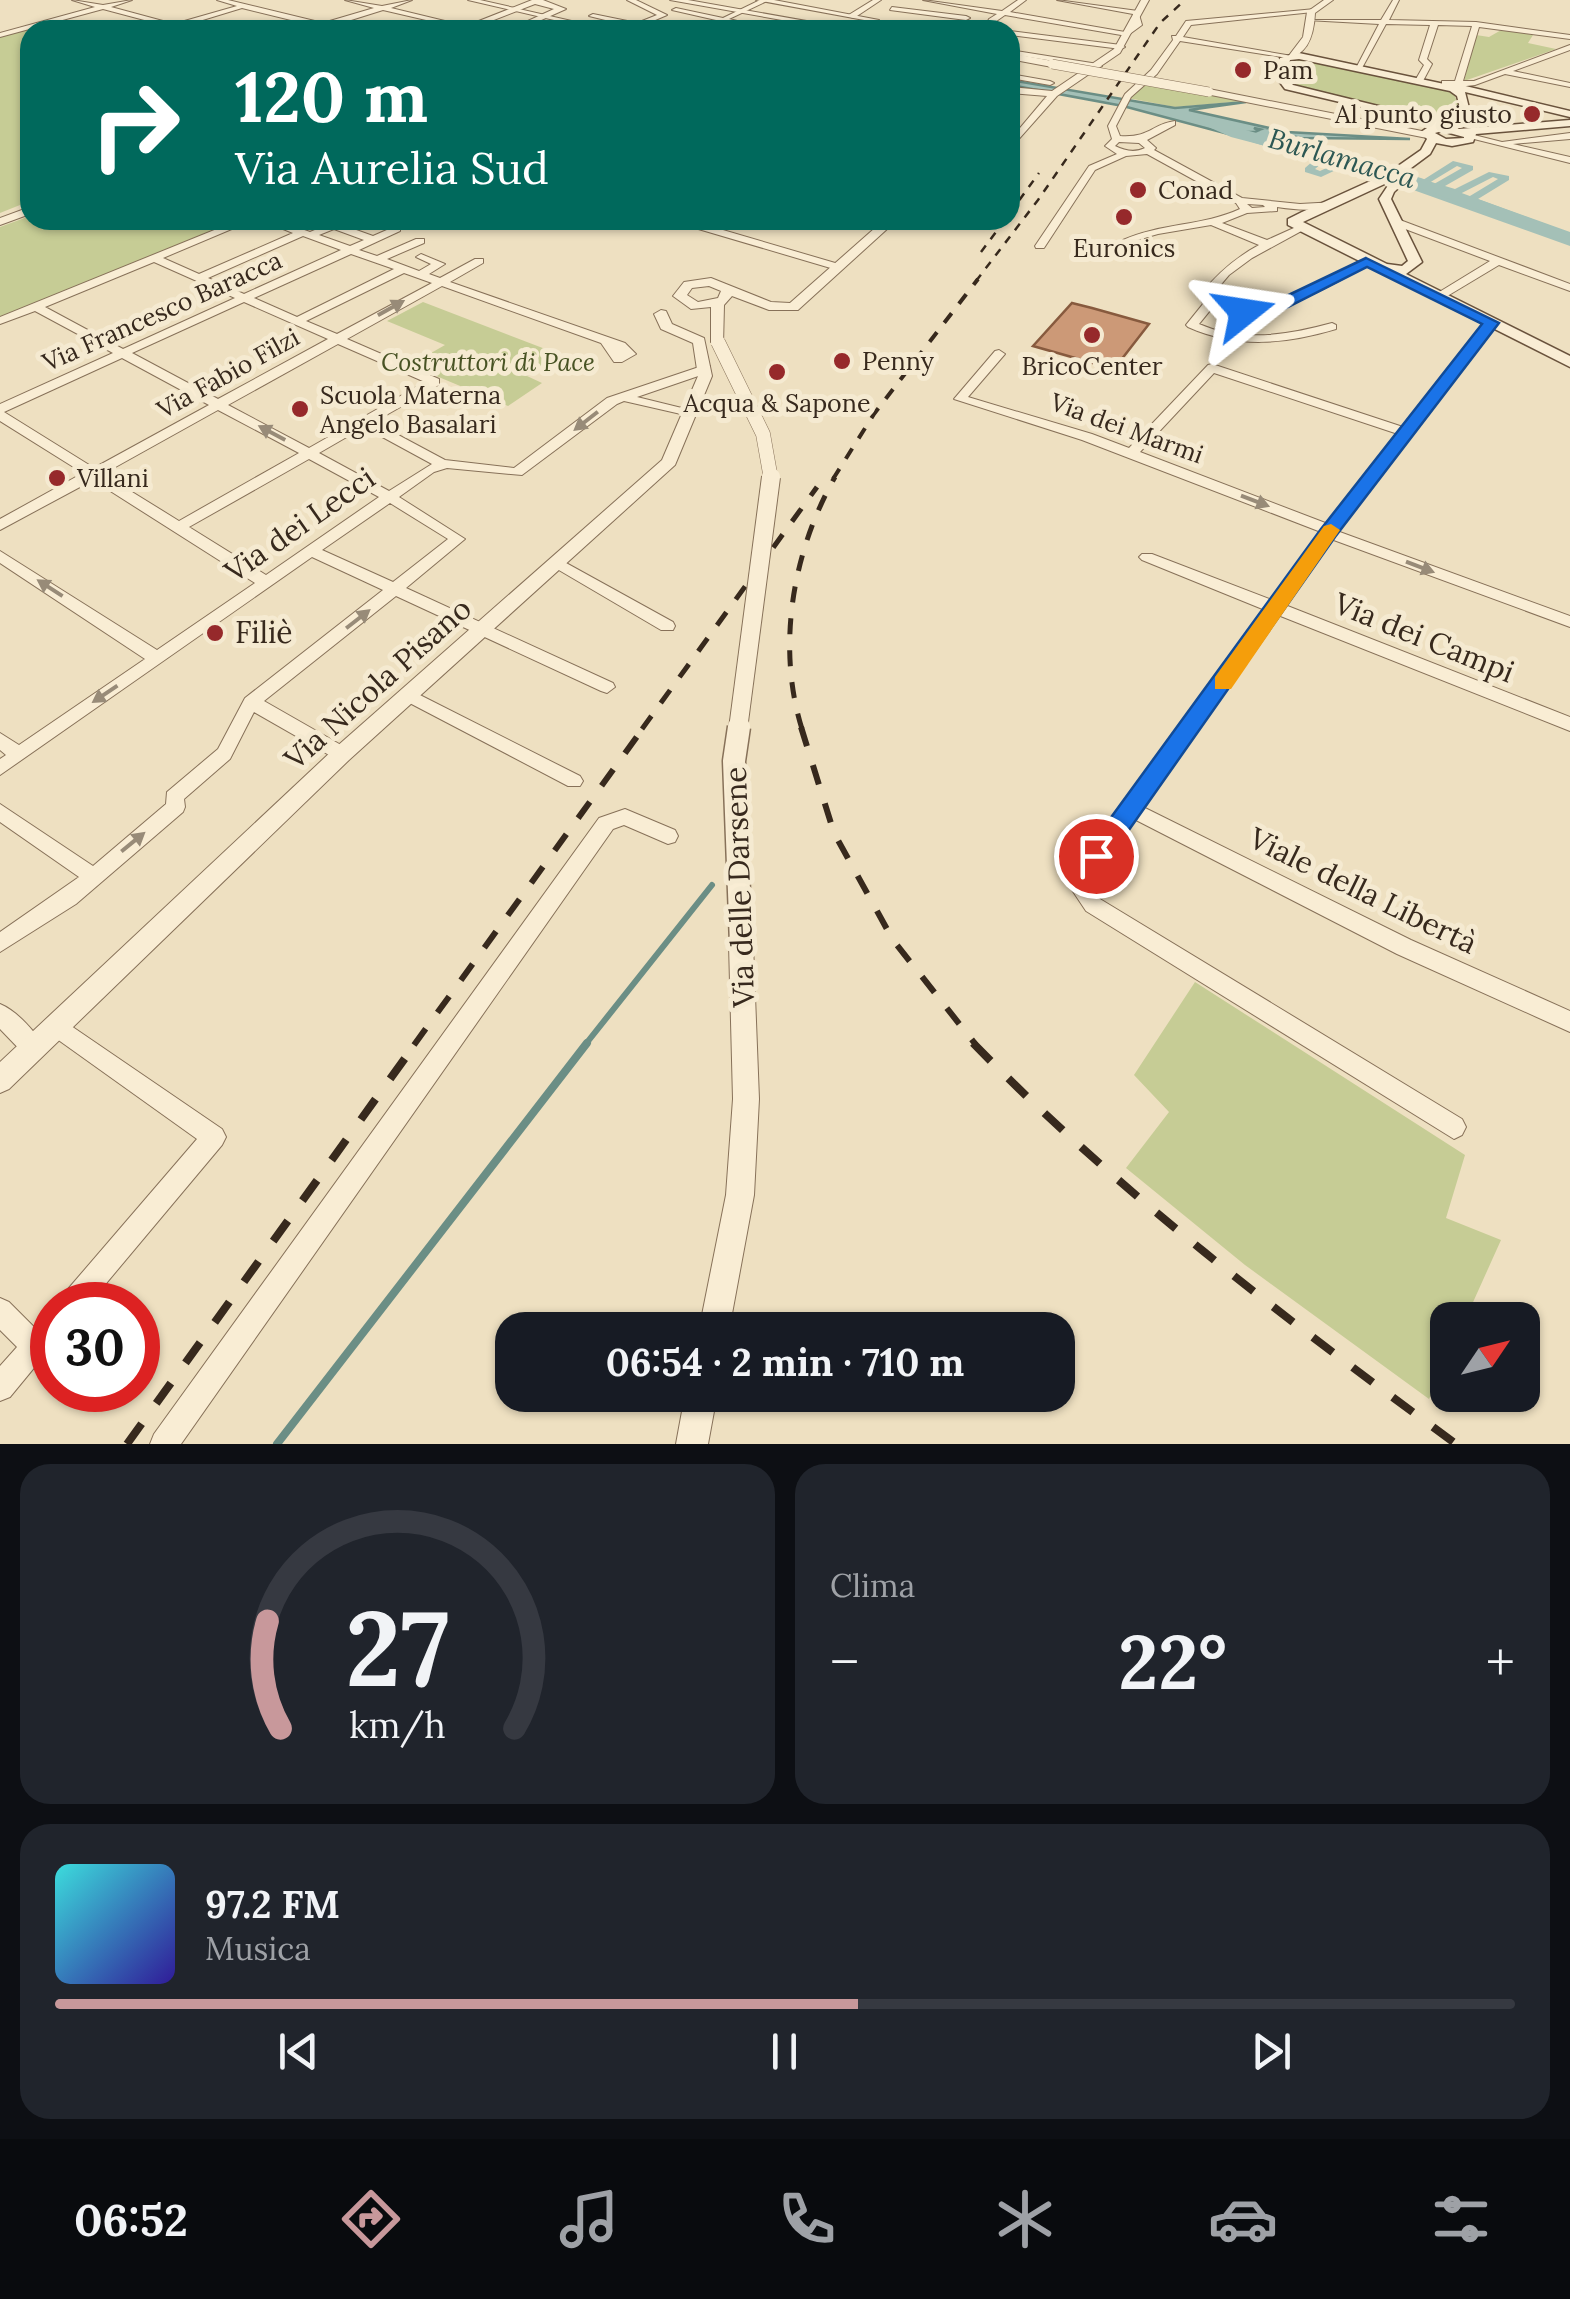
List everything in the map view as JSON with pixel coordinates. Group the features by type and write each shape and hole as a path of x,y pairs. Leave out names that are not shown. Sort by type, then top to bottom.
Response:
{"main road":[{"path":"1443,298 1415,262 1385,196 1397,177 1431,146 1424,119 1289,87 1280,77 1289,56 1304,54 1570,114"},
{"path":"1423,80 1462,88"},
{"path":"1462,88 1465,111 1436,119 1453,134 1469,138 1492,128"},
{"path":"1430,133 1570,123"},
{"path":"1453,134 1397,177 1293,221 1300,229 1570,362"},
{"path":"1369,263 1403,271 1415,262"}],"street":[{"path":"76,0 150,20"},
{"path":"54,20 130,0"},
{"path":"220,0 300,20"},
{"path":"194,20 266,0"},
{"path":"348,0 432,20"},
{"path":"344,20 408,0"},
{"path":"472,0 563,20"},
{"path":"490,20 534,0 613,20"},
{"path":"630,0 662,15 649,20"},
{"path":"675,5 687,13 722,20 764,0 862,20"},
{"path":"851,16 878,0"},
{"path":"875,20 908,0"},
{"path":"926,0 1006,11"},
{"path":"952,0 1128,32"},
{"path":"996,20 1023,0"},
{"path":"1060,0 1132,13"},
{"path":"1056,64 1145,0"},
{"path":"1304,54 1312,15 1329,0"},
{"path":"1358,68 1396,0"},
{"path":"1240,14 1252,1"},
{"path":"675,5 787,20"},
{"path":"687,13 704,6"},
{"path":"536,20 562,9"},
{"path":"892,10 964,20"},
{"path":"1020,91 1050,93 1098,66 1121,47 1132,13"},
{"path":"1112,149 1112,126 1119,110 1190,22 1240,14 1312,15 1383,22 1476,24 1570,37"},
{"path":"940,20 946,16"},
{"path":"1423,80 1428,64 1423,60 1435,22"},
{"path":"1462,88 1476,24"},
{"path":"0,25 17,30"},
{"path":"0,35 20,29"},
{"path":"1020,35 1121,47"},
{"path":"1175,38 1289,56"},
{"path":"1462,88 1570,47"},
{"path":"1551,54 1570,58"},
{"path":"1020,58 1430,133"},
{"path":"1056,64 1098,66"},
{"path":"1056,64 1085,74"},
{"path":"1504,72 1570,85"},
{"path":"1020,80 1050,93"},
{"path":"1020,133 1050,93"},
{"path":"1040,246 1092,168 1112,149 1172,124"},
{"path":"1384,124 1420,138 1419,156"},
{"path":"1507,142 1570,136"},
{"path":"1469,138 1507,142 1570,160"},
{"path":"1138,153 1150,146 1141,140"},
{"path":"1112,149 1164,162 1246,204 1266,208 1334,204"},
{"path":"1127,242 1156,231 1214,223 1246,204"},
{"path":"1266,208 1300,229"},
{"path":"1396,222 1570,288"},
{"path":"1214,223 1264,244"},
{"path":"1209,304 1206,295 1216,281 1264,244 1300,229"},
{"path":"0,321 223,230"},
{"path":"294,230 606,344"},
{"path":"198,278 317,230"},
{"path":"349,230 374,240"},
{"name":"Via Francesco Baracca","path":"0,412 394,230"},
{"path":"712,230 838,267"},
{"path":"661,314 722,298 793,306 877,230"},
{"path":"1405,240 1426,233"},
{"path":"377,260 420,241"},
{"path":"418,276 440,264 421,257"},
{"path":"154,258 435,382 179,527"},
{"name":"Via Fabio Filzi","path":"0,525 479,261"},
{"path":"1443,298 1498,261"},
{"path":"1209,304 1244,312 1268,310 1369,263"},
{"path":"297,321 401,270"},
{"path":"661,314 680,290 696,283 716,283 722,298"},
{"path":"679,296 694,305"},
{"name":"Via delle Darsene","path":"717,339 722,298"},
{"path":"1209,304 1194,327 1262,339 1332,327"},
{"name":"Via delle Darsene","path":"694,305 717,339 763,434 771,471 734,760 746,1099 740,1195 717,1312"},
{"path":"0,943 70,898 176,806 174,797 224,754 251,702 458,538 388,496 36,306"},
{"path":"364,422 442,464 517,472 622,397 706,369 699,341 663,324 661,314"},
{"path":"1454,1127 1093,905 1080,892 1080,880 1330,531 1491,323"},
{"name":"Via dei Marmi","path":"999,354 960,399 1130,454 1570,622"},
{"path":"1130,454 1212,368 1404,432"},
{"name":"Via Nicola Pisano","path":"0,1080 342,754 669,462 706,369"},
{"path":"622,397 688,414"},
{"path":"0,412 267,582"},
{"name":"Via dei Lecci","path":"0,768 388,496 442,464"},
{"path":"310,552 607,687"},
{"path":"0,556 158,659"},
{"name":"Via dei Campi","path":"1147,557 1570,724"},
{"path":"557,563 667,626"},
{"path":"408,695 574,781"},
{"path":"251,702 342,754"},
{"path":"0,740 18,755"},
{"name":"Viale della Libertà","path":"1131,809 1420,954 1570,1022"},
{"path":"0,812 92,875"},
{"path":"164,1444 606,824 625,817 668,836"},
{"path":"0,1014 34,1049"},
{"path":"58,1027 214,1137 90,1282"},
{"path":"0,1311 30,1329"},
{"path":"0,1388 30,1353"},
{"path":"692,1444 698,1412"}],"green space":[{"path":"1503,29 1533,35 1528,43 1556,49 1464,81 1476,35 1489,37"},
{"path":"20,31 20,205 0,213 0,37"},
{"path":"1290,59 1453,92 1460,108 1432,117 1433,121 1301,88 1289,79 1294,69"},
{"path":"1145,83 1244,101 1175,107 1128,98"},
{"path":"20,220 20,230 214,230 0,317 0,227"},
{"name":"Costruttori di Pace","path":"423,302 561,355 527,376 542,383 508,406 410,365 445,345 387,321"},
{"path":"1195,982 1465,1155 1446,1218 1501,1240 1473,1302 1430,1302 1429,1399 1245,1265 1126,1168 1169,1112 1134,1075"}],"water":[{"name":"Burlamacca","path":"1020,82 1175,108 1246,102 1189,110 1287,132 1410,139 1301,138 1254,128 1260,132 1242,132 1248,135 1243,138 1123,106 1020,87"}],"building":[{"name":"BricoCenter","path":"1072,303 1149,324 1114,369 1033,346"}],"waterway":[{"name":"Burlamacca","path":"1207,121 1236,134 1415,181 1570,239"},
{"name":"Burlamacca","path":"1570,236 1470,199 1506,178 1492,174 1456,193 1437,186 1470,168 1456,163 1424,183 1265,132 1257,134 1317,151 1243,138 1319,161 1308,170 1321,174 1337,166 1368,176 1378,174 1570,243"},
{"path":"585,1045 712,885"},
{"path":"277,1444 587,1043"}],"railway":[{"path":"1020,224 1160,23 1185,0"},
{"path":"1020,199 1039,173"},
{"path":"981,252 998,230"},
{"path":"976,281 1015,230"},
{"path":"833,479 874,414 978,279"},
{"path":"802,729 790,665 793,600 808,536 835,477"},
{"path":"642,729 817,487"},
{"path":"414,1045 644,727"},
{"path":"801,727 834,833 893,940 976,1045"},
{"path":"127,1444 416,1043"},
{"path":"973,1043 1087,1152 1206,1254 1456,1444"}],"slow traffic":[{"path":"1223,683 1331,530"}],"place":[{"name":"Pam","path":"1243,70"},
{"name":"Al punto giusto","path":"1532,114"},
{"name":"Conad","path":"1138,190"},
{"name":"Euronics","path":"1124,217"},
{"name":"BricoCenter","path":"1092,335"},
{"name":"Penny","path":"842,361"},
{"name":"Acqua & Sapone","path":"777,372"},
{"name":"Scuola Materna Angelo Basalari","path":"300,409"},
{"name":"Villani","path":"57,478"},
{"name":"Filiè","path":"215,633"}],"route":[{"path":"1096,856 1328,533 1491,323 1366,262 1281,305 1244,312"}]}
